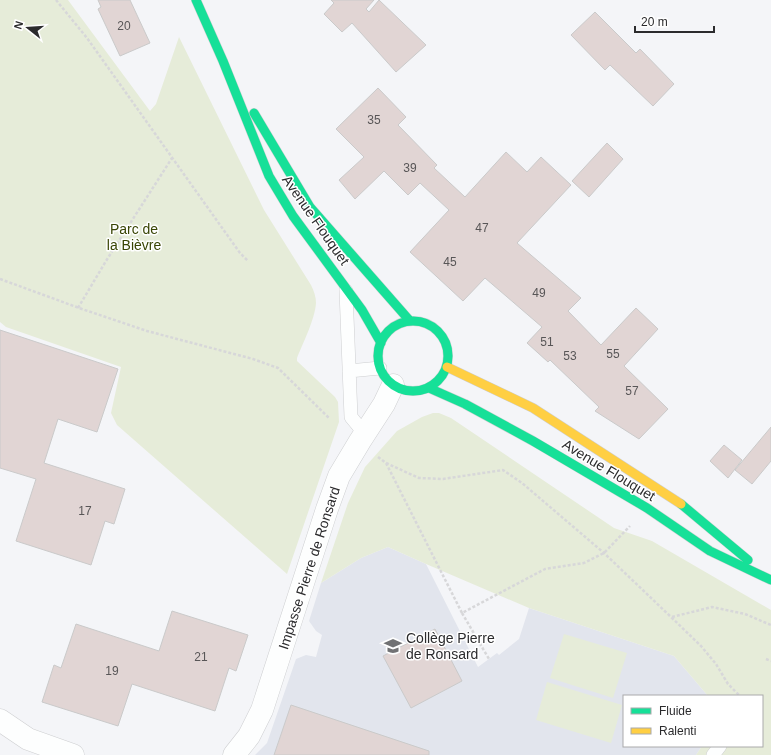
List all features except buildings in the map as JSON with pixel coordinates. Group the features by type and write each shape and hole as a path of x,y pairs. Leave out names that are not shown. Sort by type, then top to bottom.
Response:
{"main road":[{"name":"Avenue Flouquet","path":"196,0 269,176 292,216 362,310 381,342"},
{"name":"Avenue Flouquet","path":"223,62 310,207 410,321"},
{"path":"410,321 429,325 437,330 444,338 448,348 449,357 443,376 437,382 429,388 411,392 401,389 387,377 378,360 381,342 386,335 393,328 410,321"},
{"name":"Avenue Flouquet","path":"447,367 533,408 589,443 688,508 717,535 771,579"},
{"name":"Avenue Flouquet","path":"429,388 466,404 533,441 647,508 710,551 771,579"}],"street":[{"name":"Impasse Pierre de Ronsard","path":"234,755 249,736 262,710 339,476 384,404 387,377"},
{"path":"0,720 28,739 73,755"}],"lane":[{"path":"345,286 351,417 362,437"},
{"path":"349,371 387,377"},
{"path":"713,755 719,747"}],"path":[{"path":"56,0 87,38 240,253 248,261"},
{"path":"78,308 106,261 172,158"},
{"path":"0,279 78,308 147,331 254,359 278,368 337,426 362,437"},
{"path":"489,659 462,613 386,463 419,478 443,479 503,470 522,483 604,553 701,646 716,664 728,684 739,695"},
{"path":"462,613 545,569 584,563 604,553 619,538"},
{"path":"671,617 712,607 745,614 771,625"},
{"path":"766,659 771,661"}],"shaded area":[{"name":"Collège Pierre de Ronsard","path":"388,547 426,564 478,667 497,653 499,655 519,639 529,608 674,656 707,695 623,695 623,747 701,747 696,755 255,755 267,743 296,659 306,655 316,657 322,635 316,631 309,621 321,583 361,558"}],"green space":[{"name":"Parc de la Bièvre","path":"0,0 68,0 150,111 156,104 179,37 264,210 311,285 316,298 315,309 297,361 335,397 338,402 339,422 287,574 117,425 111,413 121,367 6,327 0,322"},
{"path":"433,413 439,413 451,418 614,528 652,541 771,610 771,755 696,755 701,747 763,747 763,695 707,695 674,656 529,608 388,547 361,558 321,583 348,503 365,467 397,431 422,417"},
{"path":"564,634 627,653 613,698 550,678"},
{"path":"547,682 622,705 611,743 536,720"}],"traffic: fast":[{"path":"196,0 223,61 269,176 293,216 362,310 381,343"},
{"path":"254,113 310,207 410,321"},
{"path":"413,321 426,324 438,331 445,343 448,356 445,369 438,381 426,388 413,391 400,388 388,381 381,369 378,356 381,343 388,331 400,324 413,321"},
{"path":"429,388 465,404 533,441 647,508 710,551 771,580"},
{"path":"681,504 748,560"}],"traffic: slow":[{"path":"447,367 533,408 681,504"}],"place":[{"name":"Collège Pierre de Ronsard","path":"393,646"}]}
